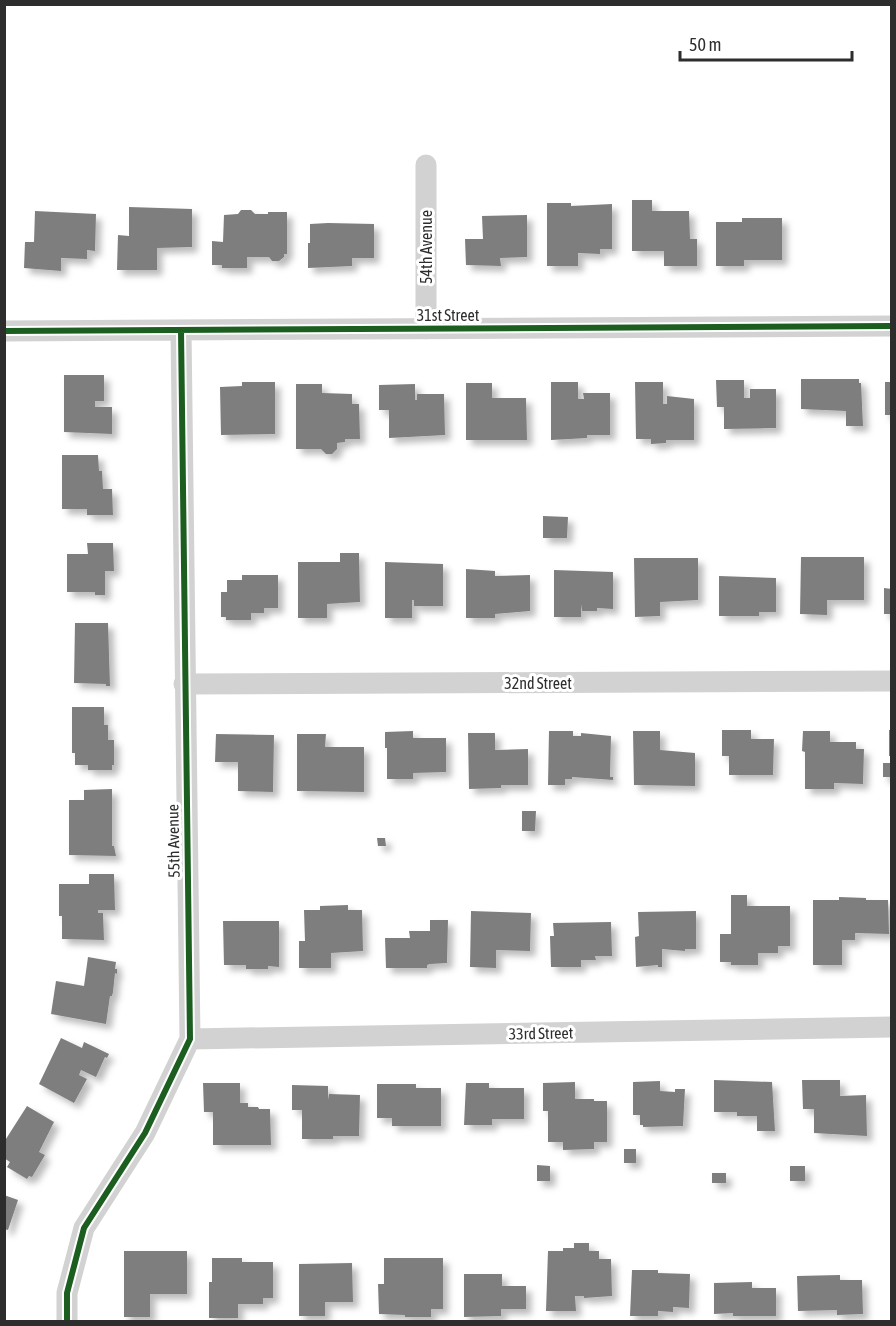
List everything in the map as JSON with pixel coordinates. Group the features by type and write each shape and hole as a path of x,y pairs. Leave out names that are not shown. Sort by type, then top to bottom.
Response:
{"street":[{"name":"54th Avenue","path":"426,165 426,329"},
{"name":"31st Street","path":"4,332 891,327"},
{"name":"55th Avenue","path":"67,1322 67,1293 84,1228 145,1133 190,1039 181,330"},
{"name":"32nd Street","path":"184,684 891,681"},
{"name":"33rd Street","path":"190,1039 891,1027"}],"building":[{"path":"632,200 652,200 652,211 689,211 690,239 697,239 697,266 664,266 664,251 632,251"},
{"path":"547,203 571,203 571,206 612,204 612,249 600,249 600,254 578,253 578,266 547,266"},
{"path":"129,207 192,209 192,247 157,248 157,270 117,270 118,235 129,236"},
{"path":"241,210 251,210 255,214 287,212 287,254 284,254 284,257 279,261 272,261 269,257 247,257 247,268 222,268 222,265 212,265 212,241 223,242 224,215 238,214"},
{"path":"35,211 96,214 95,251 87,250 87,259 61,258 61,271 24,268 25,242 34,242"},
{"path":"527,215 527,257 500,258 501,266 466,265 465,239 483,239 482,216"},
{"path":"742,218 782,218 782,260 744,260 744,266 716,266 716,222 742,222"},
{"path":"310,224 374,224 374,258 352,258 352,266 308,268"},
{"path":"64,375 104,375 104,401 95,401 95,407 112,407 112,434 64,432"},
{"path":"801,379 859,379 863,426 846,426 846,411 801,409"},
{"path":"716,380 744,380 744,398 750,398 750,389 776,389 776,428 724,429 724,407 717,407"},
{"path":"242,382 275,382 275,434 221,435 220,387 242,386"},
{"path":"551,382 578,382 578,399 584,399 583,393 610,393 610,435 587,435 587,438 551,440"},
{"path":"635,382 663,382 663,404 667,404 667,396 694,399 694,440 666,440 666,443 651,444 651,439 636,439"},
{"path":"885,382 892,382 892,415 885,415"},
{"path":"466,383 492,383 492,398 526,398 527,440 466,440"},
{"path":"296,384 322,384 322,393 352,394 352,404 359,404 360,439 345,439 345,442 337,443 337,449 332,454 326,454 321,449 296,449"},
{"path":"415,384 415,400 417,400 417,394 444,394 445,435 389,438 389,410 379,410 379,385"},
{"path":"62,455 98,455 103,489 112,489 113,515 87,515 87,509 62,509"},
{"path":"543,516 568,517 567,538 543,538"},
{"path":"87,543 113,543 114,571 105,571 105,595 95,595 95,592 67,592 67,554 88,554"},
{"path":"340,553 359,553 360,602 327,604 327,618 298,618 298,562 340,562"},
{"path":"801,557 864,557 864,600 827,600 827,615 800,614"},
{"path":"634,558 698,558 698,600 660,602 660,616 635,617"},
{"path":"385,562 443,564 443,606 414,606 414,600 412,600 412,618 385,618"},
{"path":"466,569 495,571 495,576 530,575 530,611 495,614 495,618 466,618"},
{"path":"554,570 613,572 613,609 597,608 597,611 582,611 581,604 581,617 554,617"},
{"path":"242,575 278,575 278,608 264,608 264,613 251,613 251,620 226,620 226,617 221,617 221,592 227,592 227,580 242,580"},
{"path":"719,576 776,578 776,612 759,612 759,616 719,616"},
{"path":"884,588 892,589 892,614 884,614"},
{"path":"75,623 108,623 110,686 74,683"},
{"path":"72,707 104,707 104,725 108,725 108,740 114,740 112,770 88,770 88,765 75,765 75,753 72,753"},
{"path":"722,730 751,730 751,739 774,739 773,775 729,775 729,756 722,756"},
{"path":"889,730 892,730 892,756 889,756"},
{"path":"413,731 413,738 446,738 446,772 413,773 413,779 387,779 385,732"},
{"path":"549,731 573,731 573,736 581,736 581,733 611,736 610,777 613,777 613,780 572,777 572,779 565,779 565,785 548,785"},
{"path":"633,731 660,731 660,750 695,753 695,786 634,785"},
{"path":"803,731 830,731 830,742 856,742 856,749 864,749 863,784 834,783 834,789 805,789"},
{"path":"468,733 495,733 495,750 528,749 528,785 501,785 501,788 469,789"},
{"path":"216,734 274,735 273,792 238,791 238,762 215,762"},
{"path":"297,734 326,734 325,747 364,747 364,792 297,791"},
{"path":"883,763 892,763 892,777 883,777"},
{"path":"112,789 112,846 114,846 116,856 69,855 69,800 84,800 84,790"},
{"path":"522,811 536,811 535,831 522,831"},
{"path":"377,838 385,838 386,846 378,846"},
{"path":"89,874 114,874 115,910 98,910 98,913 103,913 104,940 62,939 59,884 89,884"},
{"path":"731,895 747,895 747,906 790,906 790,946 778,946 778,953 758,953 758,965 731,965 731,962 720,962 720,934 731,934"},
{"path":"839,897 888,900 889,934 855,933 855,940 842,940 842,965 813,965 813,900 839,900"},
{"path":"348,905 348,910 362,910 363,951 331,953 331,968 299,968 299,941 305,941 304,910 320,910 320,906"},
{"path":"471,911 531,913 530,951 496,950 496,968 470,967"},
{"path":"696,911 696,949 685,949 685,951 662,949 662,967 658,965 636,967 635,937 639,936 638,912"},
{"path":"430,920 448,920 447,963 430,964 427,968 386,968 385,938 410,938 409,931 430,931"},
{"path":"223,921 279,921 279,967 246,969 246,965 224,965"},
{"path":"611,922 612,956 595,956 596,960 581,960 581,967 551,967 550,936 554,936 553,923"},
{"path":"88,957 116,962 117,974 115,973 106,1024 51,1014 56,981 84,986"},
{"path":"61,1038 82,1048 84,1042 109,1054 107,1058 105,1057 96,1077 81,1070 79,1075 87,1079 74,1103 39,1084"},
{"path":"714,1080 772,1082 775,1131 757,1131 757,1116 737,1116 737,1112 714,1112"},
{"path":"802,1080 840,1080 840,1096 866,1095 867,1136 814,1133 814,1109 803,1109"},
{"path":"660,1081 660,1091 675,1092 675,1089 685,1089 683,1126 643,1127 640,1125 640,1115 633,1115 633,1082"},
{"path":"575,1082 575,1099 607,1101 607,1142 594,1142 594,1149 563,1150 563,1142 548,1142 548,1111 543,1111 543,1083"},
{"path":"203,1083 240,1083 240,1103 248,1103 248,1107 270,1109 271,1145 213,1145 213,1112 204,1112"},
{"path":"466,1083 489,1083 489,1088 524,1088 524,1119 492,1119 492,1125 464,1125"},
{"path":"377,1084 416,1084 416,1088 441,1088 441,1126 392,1126 392,1118 377,1118"},
{"path":"292,1085 328,1086 328,1100 329,1094 360,1095 359,1136 302,1139 302,1110 292,1110"},
{"path":"27,1106 54,1122 39,1152 45,1155 32,1177 29,1176 27,1179 7,1167 10,1162 4,1158 4,1142"},
{"path":"624,1149 636,1149 636,1163 624,1163"},
{"path":"537,1165 550,1166 550,1181 537,1181"},
{"path":"790,1166 805,1166 805,1181 790,1181"},
{"path":"712,1173 726,1173 726,1183 712,1183"},
{"path":"4,1195 18,1200 8,1230 4,1229"},
{"path":"574,1243 589,1243 589,1251 599,1251 599,1259 611,1259 612,1296 584,1298 584,1296 575,1296 576,1311 546,1311 548,1251 574,1248"},
{"path":"124,1251 187,1251 187,1294 150,1294 150,1317 124,1317"},
{"path":"212,1258 242,1258 242,1262 273,1262 273,1298 263,1298 263,1304 238,1304 238,1318 209,1318"},
{"path":"384,1258 443,1258 443,1309 431,1309 431,1317 379,1314 378,1284 384,1284"},
{"path":"352,1263 353,1302 325,1302 325,1316 299,1316 299,1264"},
{"path":"632,1270 690,1274 689,1308 673,1307 673,1312 658,1311 658,1316 630,1316"},
{"path":"464,1274 502,1274 502,1286 526,1286 526,1309 501,1309 501,1316 464,1317"},
{"path":"840,1275 840,1280 862,1280 863,1314 837,1315 837,1310 798,1311 797,1276"},
{"path":"752,1282 752,1288 776,1288 776,1316 714,1314 714,1283"}],"cycle path":[{"path":"4,331 892,326"},
{"path":"67,1322 67,1293 84,1228 145,1133 190,1039 181,330"}]}
